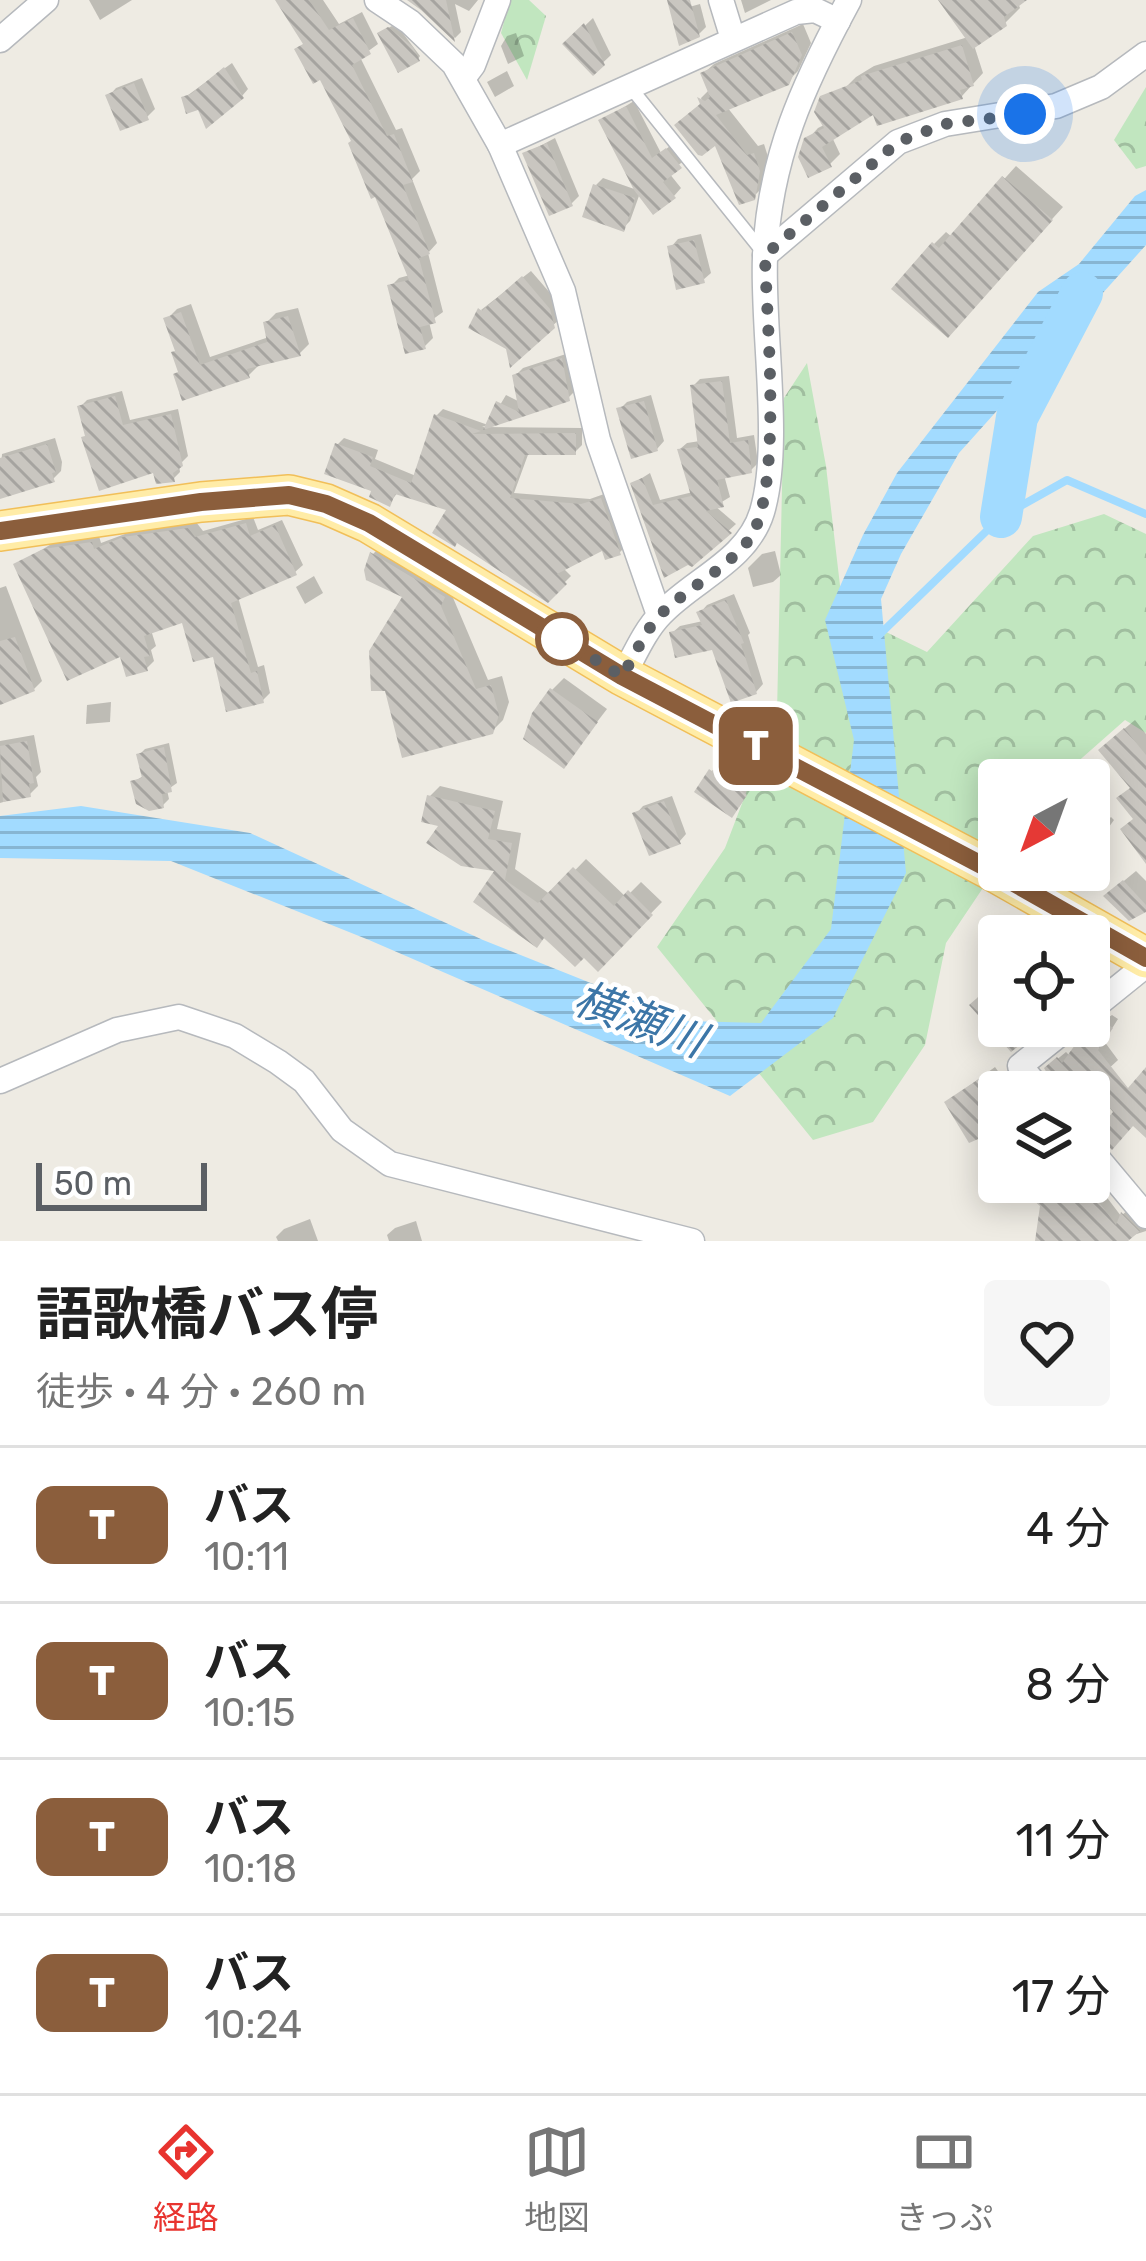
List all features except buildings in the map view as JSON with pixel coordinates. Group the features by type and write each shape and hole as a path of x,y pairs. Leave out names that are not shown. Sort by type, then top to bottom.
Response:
{"main road":[{"path":"0,531 246,496 289,495 326,504 369,523 622,676 993,871 1146,962"}],"street":[{"path":"0,40 46,0"},
{"path":"377,0 410,22 464,77 500,145 563,290 598,440 659,615"},
{"path":"464,77 498,0"},
{"path":"721,0 733,40"},
{"path":"500,145 733,40 795,6 844,10 775,169 765,255 769,444 762,513 748,541 659,615 622,676"},
{"path":"765,255 898,142 945,124 1056,106 1101,87 1146,54"},
{"path":"1110,993 1146,962"},
{"path":"0,1081 117,1030 179,1017 236,1036 278,1062 304,1082 342,1130 390,1164 692,1241"},
{"path":"1024,1071 1020,1066 1044,1047"},
{"path":"1110,1173 1146,1216"}],"lane":[{"path":"631,88 765,255"}],"green space":[{"path":"510,0 529,0 546,16 527,80 501,33"},
{"path":"1146,87 1146,166 1136,169 1114,140"},
{"path":"807,363 826,466 843,611 927,652 1033,536 1104,514 1146,534 1146,733 1125,720 1081,759 978,759 981,891 946,943 925,1045 873,1122 813,1140 657,947 725,848 777,712 784,398"}],"water":[{"name":"横瀬川","path":"1146,190 1146,245 959,453 901,554 881,599 906,873 833,1018 730,1096 369,940 171,861 0,858 0,816 81,806 250,833 483,940 686,1021 761,1023 831,929 854,740 825,620 863,535 897,473 1038,292 1079,264 1135,196"}],"waterway":[{"path":"1001,517 1017,417 1082,293"},
{"path":"877,637 1001,517 1067,480 1146,514"}],"bus line":[{"name":"T","path":"0,531 246,496 289,495 326,504 369,523 622,676 993,871 1146,958"}],"route":[{"path":"562,639 551,633 622,676 659,615 725,562 757,526 766,496 769,444 765,255 898,142 945,124 1025,114"}]}
